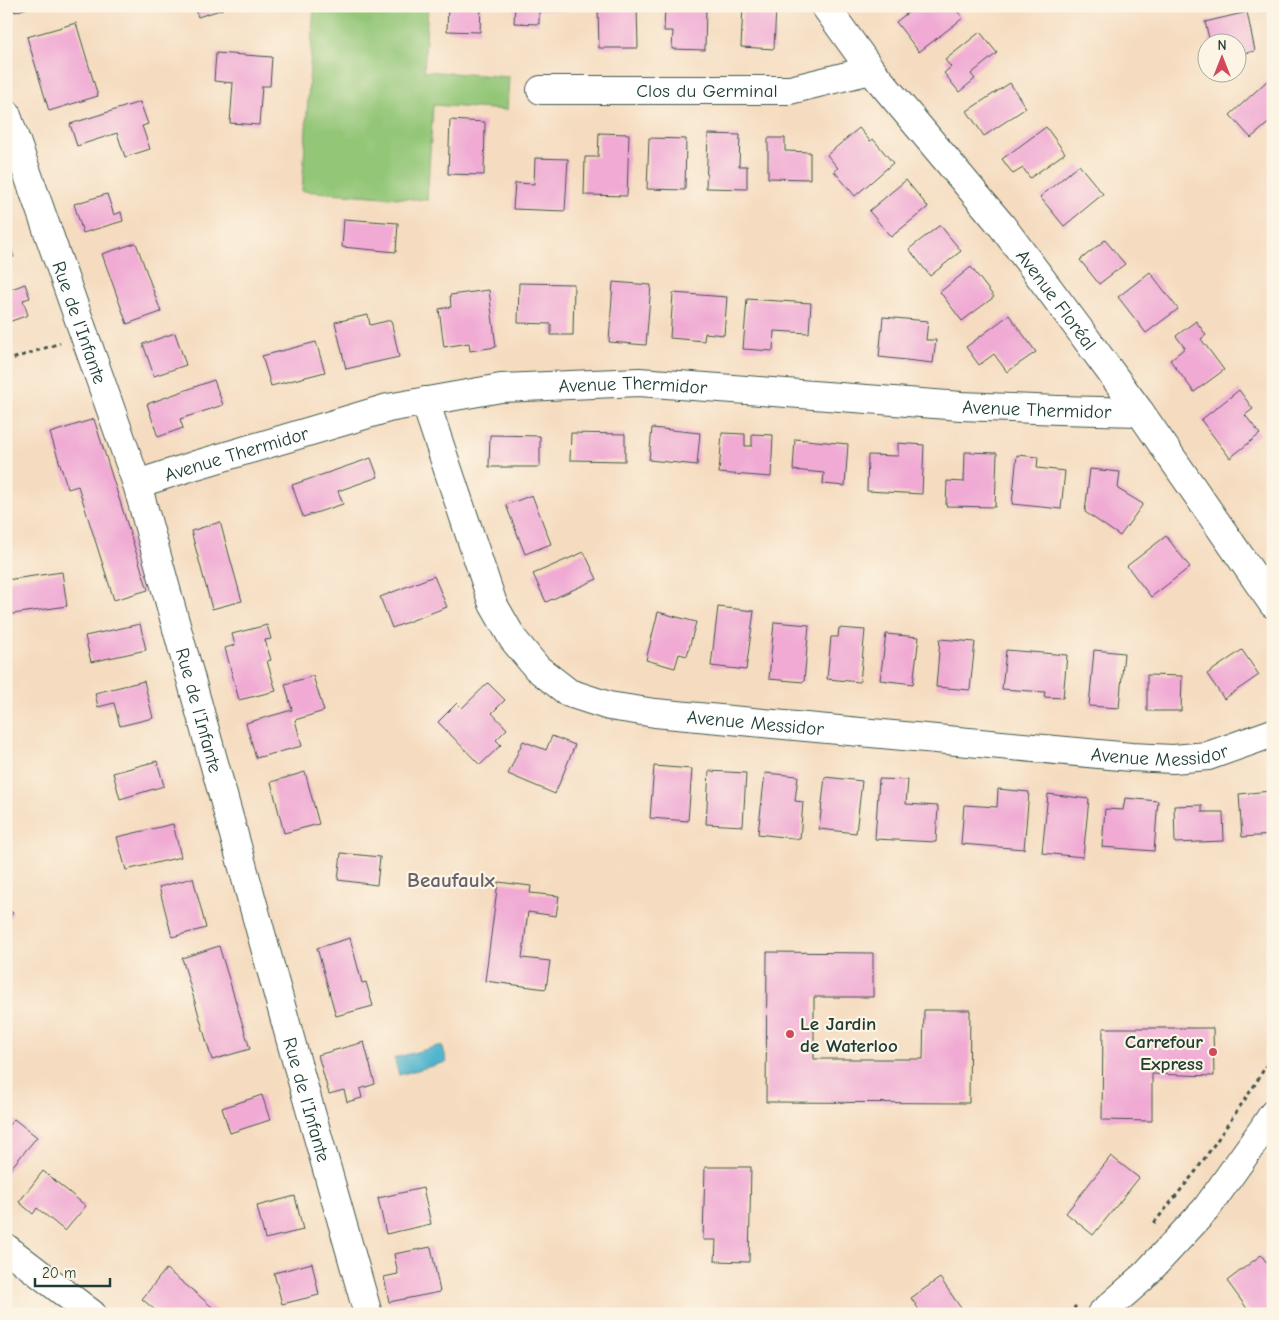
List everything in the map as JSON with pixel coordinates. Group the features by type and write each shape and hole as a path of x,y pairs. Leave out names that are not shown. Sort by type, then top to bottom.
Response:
{"street":[{"name":"Avenue Floréal","path":"825,6 871,70 1002,226 1140,412 1273,604"},
{"name":"Clos du Germinal","path":"541,90 790,90 871,70"},
{"name":"Rue de l'Infante","path":"6,113 137,484 292,1048 368,1314"},
{"name":"Avenue Thermidor","path":"137,484 388,408 500,388 639,382 961,406 1140,412"},
{"name":"Avenue Messidor","path":"425,401 493,604 513,639 537,668 569,693 609,706 655,713 1131,757 1173,759 1208,756 1273,733"},
{"path":"1091,1308 1142,1279 1206,1209 1273,1114"},
{"path":"6,1248 92,1314"}],"path":[{"path":"6,361 84,334"},
{"path":"1149,1230 1196,1171 1254,1086 1273,1054"},
{"path":"1068,1314 1091,1308"}],"green space":[{"path":"314,6 428,6 424,71 509,77 507,110 433,105 427,200 302,191"}],"water":[{"path":"442,1045 447,1062 399,1075 394,1058"}],"building":[{"path":"13,6 30,6 30,7 15,12"},
{"path":"194,6 223,6 223,9 198,17"},
{"path":"448,6 481,6 480,32 447,31"},
{"path":"515,6 568,6 568,11 539,10 539,24 514,23"},
{"path":"598,6 637,6 638,48 599,48"},
{"path":"665,6 706,6 705,50 672,49 673,31 664,31"},
{"path":"743,6 776,7 774,49 741,47"},
{"path":"916,6 953,6 963,18 919,52 896,22"},
{"path":"1247,12 1255,51 1246,53 1246,32 1208,32 1205,22"},
{"path":"76,23 98,96 49,111 27,37"},
{"path":"980,32 997,53 971,74 975,79 959,92 944,73 951,67 945,60"},
{"path":"216,53 272,57 270,86 262,86 259,125 230,123 233,83 214,81"},
{"path":"1268,80 1273,86 1273,119 1251,138 1230,115"},
{"path":"1010,83 1026,108 984,136 967,111"},
{"path":"140,102 148,124 142,126 150,149 125,157 117,133 77,146 70,124"},
{"path":"450,120 485,122 484,175 448,174"},
{"path":"1046,127 1065,153 1030,178 1023,168 1013,174 1002,159"},
{"path":"859,128 870,141 873,139 893,163 855,196 834,171 838,168 827,155"},
{"path":"599,133 629,134 627,196 584,195 585,157 598,157"},
{"path":"708,134 740,135 739,166 747,166 747,189 706,188"},
{"path":"649,138 686,139 685,190 647,189"},
{"path":"768,138 785,138 785,151 810,152 810,179 768,178"},
{"path":"535,158 568,159 565,211 513,209 515,183 534,184"},
{"path":"1079,165 1103,194 1064,226 1040,197"},
{"path":"906,180 928,207 891,237 869,211"},
{"path":"107,194 114,215 121,212 123,221 83,233 74,204"},
{"path":"344,219 398,223 396,252 342,247"},
{"path":"940,225 961,251 930,276 909,249"},
{"path":"6,237 14,257 6,260"},
{"path":"1105,240 1125,264 1099,284 1080,260"},
{"path":"136,243 161,312 127,324 102,254"},
{"path":"971,267 994,297 962,321 940,292"},
{"path":"1150,272 1178,309 1146,333 1118,297"},
{"path":"613,282 651,285 646,345 609,342"},
{"path":"519,283 574,284 573,335 551,335 551,324 518,323"},
{"path":"25,284 30,298 23,300 28,315 6,323 6,291"},
{"path":"489,290 496,347 470,351 469,343 444,347 439,309 451,307 450,295"},
{"path":"673,293 727,297 724,335 705,333 704,341 670,338"},
{"path":"747,299 811,303 809,333 774,331 773,351 743,349"},
{"path":"368,315 370,325 391,320 399,357 346,369 335,322"},
{"path":"1009,315 1036,352 1007,372 994,354 979,365 966,347"},
{"path":"883,317 928,321 926,340 936,340 933,363 879,357"},
{"path":"1196,321 1206,335 1201,339 1224,370 1194,392 1170,360 1185,348 1176,336"},
{"path":"175,333 186,365 154,376 143,344"},
{"path":"316,342 325,372 271,386 262,356"},
{"path":"214,380 223,405 180,419 183,428 158,437 147,404"},
{"path":"1239,390 1253,409 1245,415 1260,434 1230,458 1201,420"},
{"path":"94,419 148,590 114,600 78,486 68,489 50,433"},
{"path":"652,428 700,433 697,465 649,460"},
{"path":"571,433 625,434 625,461 570,460"},
{"path":"722,433 745,434 745,446 752,446 752,434 773,435 771,477 719,473"},
{"path":"490,435 540,436 540,467 489,467"},
{"path":"795,439 848,444 845,486 823,484 824,473 793,470"},
{"path":"898,443 924,445 922,494 867,491 868,455 898,456"},
{"path":"965,452 997,453 995,507 946,506 947,481 964,482"},
{"path":"1017,455 1038,457 1037,468 1065,471 1061,509 1012,504"},
{"path":"371,458 378,477 338,491 343,504 303,517 292,485"},
{"path":"1090,469 1120,472 1118,489 1143,504 1120,536 1085,512"},
{"path":"532,495 551,544 525,554 506,505"},
{"path":"220,522 242,601 212,609 191,531"},
{"path":"1166,536 1190,567 1151,597 1127,566"},
{"path":"584,552 597,579 546,602 533,574"},
{"path":"62,572 67,606 6,615 6,580"},
{"path":"434,576 447,607 392,628 380,597"},
{"path":"718,607 754,611 746,670 711,666"},
{"path":"658,612 696,622 687,656 679,654 675,668 646,660"},
{"path":"774,622 809,625 804,682 769,679"},
{"path":"140,624 146,650 91,662 85,636"},
{"path":"267,625 271,639 265,640 271,660 267,661 276,691 239,700 225,648 235,645 232,634"},
{"path":"839,628 865,630 860,682 827,679 831,637 838,637"},
{"path":"886,634 919,637 913,684 880,680"},
{"path":"940,639 975,642 970,690 936,687"},
{"path":"1006,650 1067,655 1063,698 1044,697 1045,692 1002,689"},
{"path":"1094,650 1124,653 1119,708 1089,706"},
{"path":"1242,650 1259,675 1224,699 1207,674"},
{"path":"1147,675 1182,676 1181,711 1147,711"},
{"path":"313,676 324,711 295,720 302,746 256,758 246,723 292,710 285,684"},
{"path":"144,681 153,718 120,726 114,703 98,707 95,693"},
{"path":"488,683 505,700 492,713 507,729 496,740 501,745 480,765 438,722 457,703 462,708"},
{"path":"552,736 575,745 555,794 508,774 523,741 546,750"},
{"path":"157,761 164,786 120,799 113,773"},
{"path":"654,766 692,769 688,821 650,818"},
{"path":"709,771 746,773 743,826 706,824"},
{"path":"305,772 319,824 284,833 271,782"},
{"path":"765,773 798,776 795,801 803,802 800,839 758,834"},
{"path":"825,777 862,781 856,833 819,829"},
{"path":"879,779 908,780 906,804 938,806 936,842 875,839"},
{"path":"998,789 1029,792 1024,849 961,844 964,805 997,807"},
{"path":"1271,791 1273,835 1242,837 1239,794"},
{"path":"1048,794 1089,799 1083,857 1042,853"},
{"path":"1125,798 1158,801 1154,851 1102,847 1105,809 1123,810"},
{"path":"1202,805 1202,812 1223,812 1224,841 1175,843 1174,806"},
{"path":"173,824 181,857 126,870 117,837"},
{"path":"341,853 380,857 377,885 338,880"},
{"path":"193,878 206,928 172,937 159,887"},
{"path":"498,882 531,886 530,893 559,896 556,916 528,912 522,958 550,961 546,989 485,981"},
{"path":"6,908 13,913 6,922"},
{"path":"350,938 362,983 366,982 373,1006 336,1016 317,948"},
{"path":"219,946 250,1049 212,1060 182,958"},
{"name":"Le Jardin de Waterloo","path":"767,952 873,953 873,997 814,997 814,1059 923,1059 924,1010 970,1010 969,1103 766,1102"},
{"path":"1103,1028 1213,1028 1214,1076 1152,1074 1152,1121 1102,1120"},
{"path":"364,1042 375,1084 360,1089 362,1098 347,1102 344,1090 329,1094 318,1055"},
{"path":"262,1095 270,1120 230,1133 222,1108"},
{"path":"14,1119 37,1137 6,1174 6,1128"},
{"path":"1111,1156 1139,1178 1093,1235 1066,1213"},
{"path":"705,1167 751,1167 749,1262 715,1261 716,1240 703,1240"},
{"path":"43,1171 86,1206 65,1231 37,1208 33,1214 19,1202"},
{"path":"423,1188 431,1224 386,1234 378,1198"},
{"path":"295,1196 303,1230 265,1239 257,1206"},
{"path":"431,1247 440,1292 389,1302 384,1277 398,1274 394,1254"},
{"path":"1261,1255 1273,1271 1273,1314 1251,1314 1227,1281"},
{"path":"312,1263 319,1295 282,1304 274,1273"},
{"path":"166,1269 220,1314 160,1314 142,1299"},
{"path":"940,1278 965,1314 922,1314 911,1298"}],"place":[{"name":"Le Jardin de Waterloo","path":"790,1034"},
{"name":"Carrefour Express","path":"1213,1052"}],"district":[{"name":"Beaufaulx","path":"451,880"}]}
